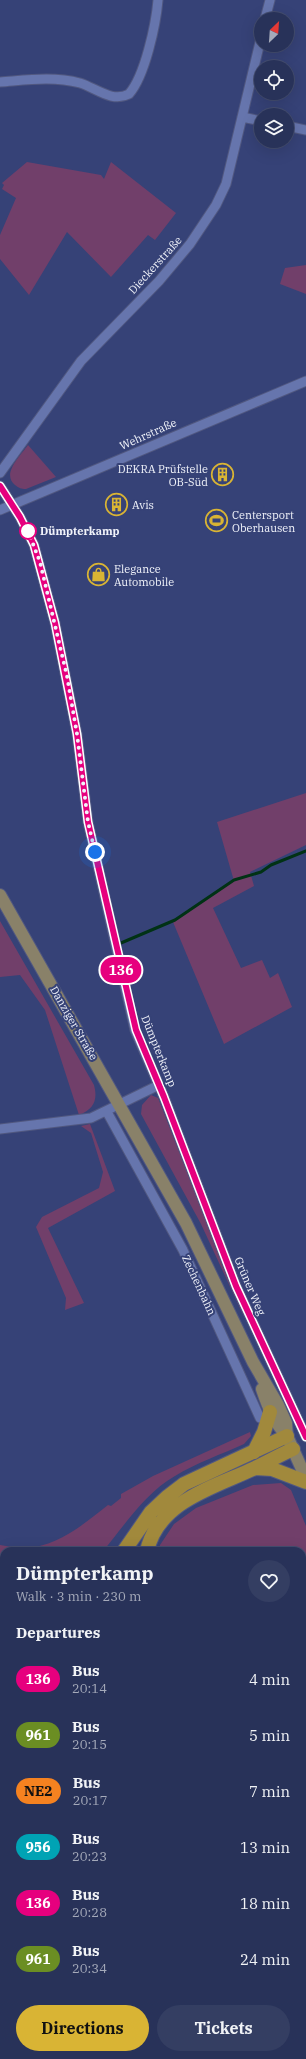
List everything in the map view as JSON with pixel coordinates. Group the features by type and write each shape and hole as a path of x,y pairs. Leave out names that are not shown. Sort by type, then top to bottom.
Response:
{"highway":[{"path":"254,1452 264,1432 265,1415"},
{"path":"127,1547 151,1512 167,1496 184,1484 254,1452 290,1442"},
{"path":"149,1547 160,1523 180,1504 204,1490 254,1468 290,1442"},
{"path":"254,1468 272,1469 306,1482"}],"main road":[{"name":"Danziger Straße","path":"0,895 147,1150"},
{"name":"Zechenbahn","path":"147,1150 186,1223 253,1362 278,1406 286,1424 290,1442 306,1478"},
{"name":"Zechenbahn","path":"253,1362 265,1415 277,1426 290,1442"}],"street":[{"path":"0,82 55,79 81,84 115,97 129,94 143,66 151,42 158,0"},
{"path":"267,12 270,0"},
{"name":"Dieckerstraße","path":"0,473 81,361 171,268 203,226 226,184 258,52"},
{"path":"242,117 254,120"},
{"path":"294,127 306,130"},
{"name":"Wehrstraße","path":"0,510 306,381"},
{"name":"Dümpterkamp","path":"0,486 27,530 35,550 55,623 77,734 88,822 127,995 136,1030 180,1140"},
{"path":"0,1129 82,1120 107,1112 159,1085"},
{"name":"Zechenbahn","path":"107,1112 183,1250 265,1415"},
{"name":"Grüner Weg","path":"180,1140 236,1286 306,1437"}],"shaded area":[{"path":"27,162 101,175 104,179 111,162 176,213 155,240 148,235 111,277 67,232 29,295 0,259 0,235 16,198 2,189 4,185 2,183"},
{"path":"306,265 306,294 280,284 285,268"},
{"path":"28,445 56,477 23,489 19,488 11,481 10,476 11,470 17,459"},
{"path":"306,793 306,845 250,872 254,886 213,908 241,968 262,960 270,978 278,973 292,1007 224,1044 173,922 234,881 217,822"},
{"path":"0,921 94,1085 94,1103 84,1113 79,1115 45,1010 20,975 0,977"},
{"path":"151,1095 158,1098 245,1319 201,1224 141,1114 142,1105"},
{"path":"90,1124 115,1191 48,1228 84,1303 65,1310 66,1298 36,1227 42,1217 99,1188 103,1172 91,1133 81,1126"},
{"path":"250,1432 251,1436 244,1444 192,1467 164,1483 145,1500 106,1547 37,1547 59,1539 80,1527 108,1505 111,1506 121,1498 121,1494 153,1476"},
{"path":"281,1483 291,1490 306,1526 306,1547 160,1547 174,1524 196,1508 253,1485"},
{"path":"0,1545 16,1547 0,1547"}],"waterway":[{"path":"121,943 175,920 234,880 261,872 271,865 306,851"}],"bus line":[{"name":"136","path":"0,486 27,530 40,562 67,676 77,734 88,822 133,1023 164,1097 236,1286 306,1437"}],"place":[{"name":"DEKRA Prüfstelle OB-Süd","path":"223,475"},
{"name":"Avis","path":"116,505"},
{"name":"Centersport Oberhausen","path":"216,521"},
{"name":"Dümpterkamp","path":"28,531"},
{"name":"Elegance Automobile","path":"99,575"}],"route":[{"path":"28,531 27,530 40,562 67,676 77,734 88,822 95,852"}]}
